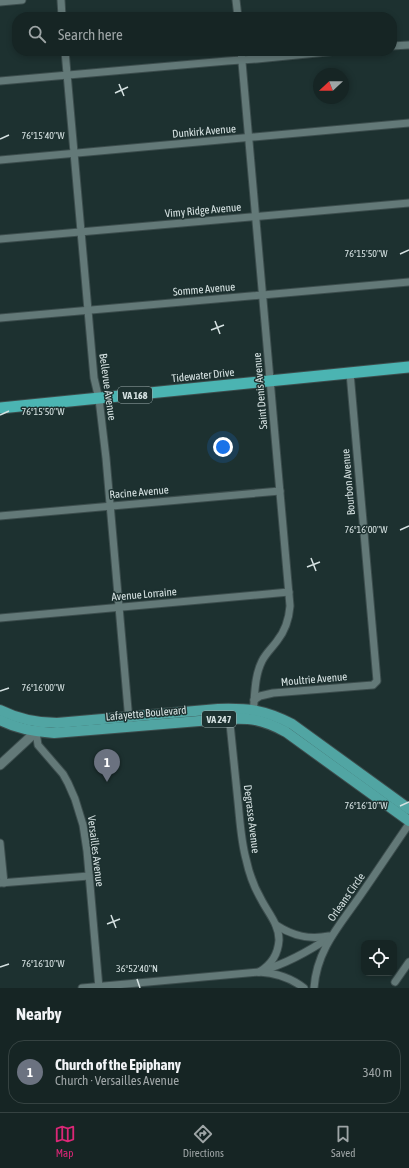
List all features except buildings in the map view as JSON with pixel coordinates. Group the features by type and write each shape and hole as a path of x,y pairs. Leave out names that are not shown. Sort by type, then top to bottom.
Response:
{"highway":[{"name":"Tidewater Drive","path":"0,408 409,366"}],"main road":[{"name":"Lafayette Boulevard","path":"0,710 20,718 45,723 130,722"},
{"name":"Lafayette Boulevard","path":"254,710 409,822"},
{"name":"Lafayette Boulevard","path":"0,720 22,729 36,732 54,733 130,722 229,714 254,710 280,718 292,724 409,809"}],"street":[{"path":"0,2 22,0"},
{"path":"61,0 62,12"},
{"path":"236,0 237,12"},
{"path":"397,46 409,45"},
{"name":"Bellevue Avenue","path":"65,56 94,378 99,399 130,722"},
{"name":"Saint Denis Avenue","path":"242,56 290,606 287,623 282,633 266,654 258,672 255,686 254,710"},
{"path":"0,81 284,56"},
{"name":"Dunkirk Avenue","path":"0,160 409,123"},
{"name":"Vimy Ridge Avenue","path":"0,239 409,203"},
{"name":"Somme Avenue","path":"0,318 409,282"},
{"name":"Bourbon Avenue","path":"350,373 376,673 375,683"},
{"name":"Racine Avenue","path":"0,516 280,491"},
{"name":"Avenue Lorraine","path":"0,618 289,592"},
{"name":"Moultrie Avenue","path":"254,710 260,696 274,693 373,685 375,683"},
{"name":"Degrasse Avenue","path":"229,714 241,835 245,858 255,887 276,925 279,941 275,956 271,962 259,972"},
{"path":"0,765 45,723"},
{"name":"Versailles Avenue","path":"36,732 38,745 63,774 75,798 83,825 99,987"},
{"name":"Orleans Circle","path":"314,988 317,969 332,936 409,822"},
{"path":"0,843 2,883 89,876"},
{"path":"276,925 300,937 316,938 332,936"},
{"path":"259,972 297,957 332,936"},
{"path":"395,982 409,962"},
{"path":"82,988 259,972 269,972 290,978 304,988"}],"place":[{"name":"Church of the Epiphany","path":"107,782"}]}
